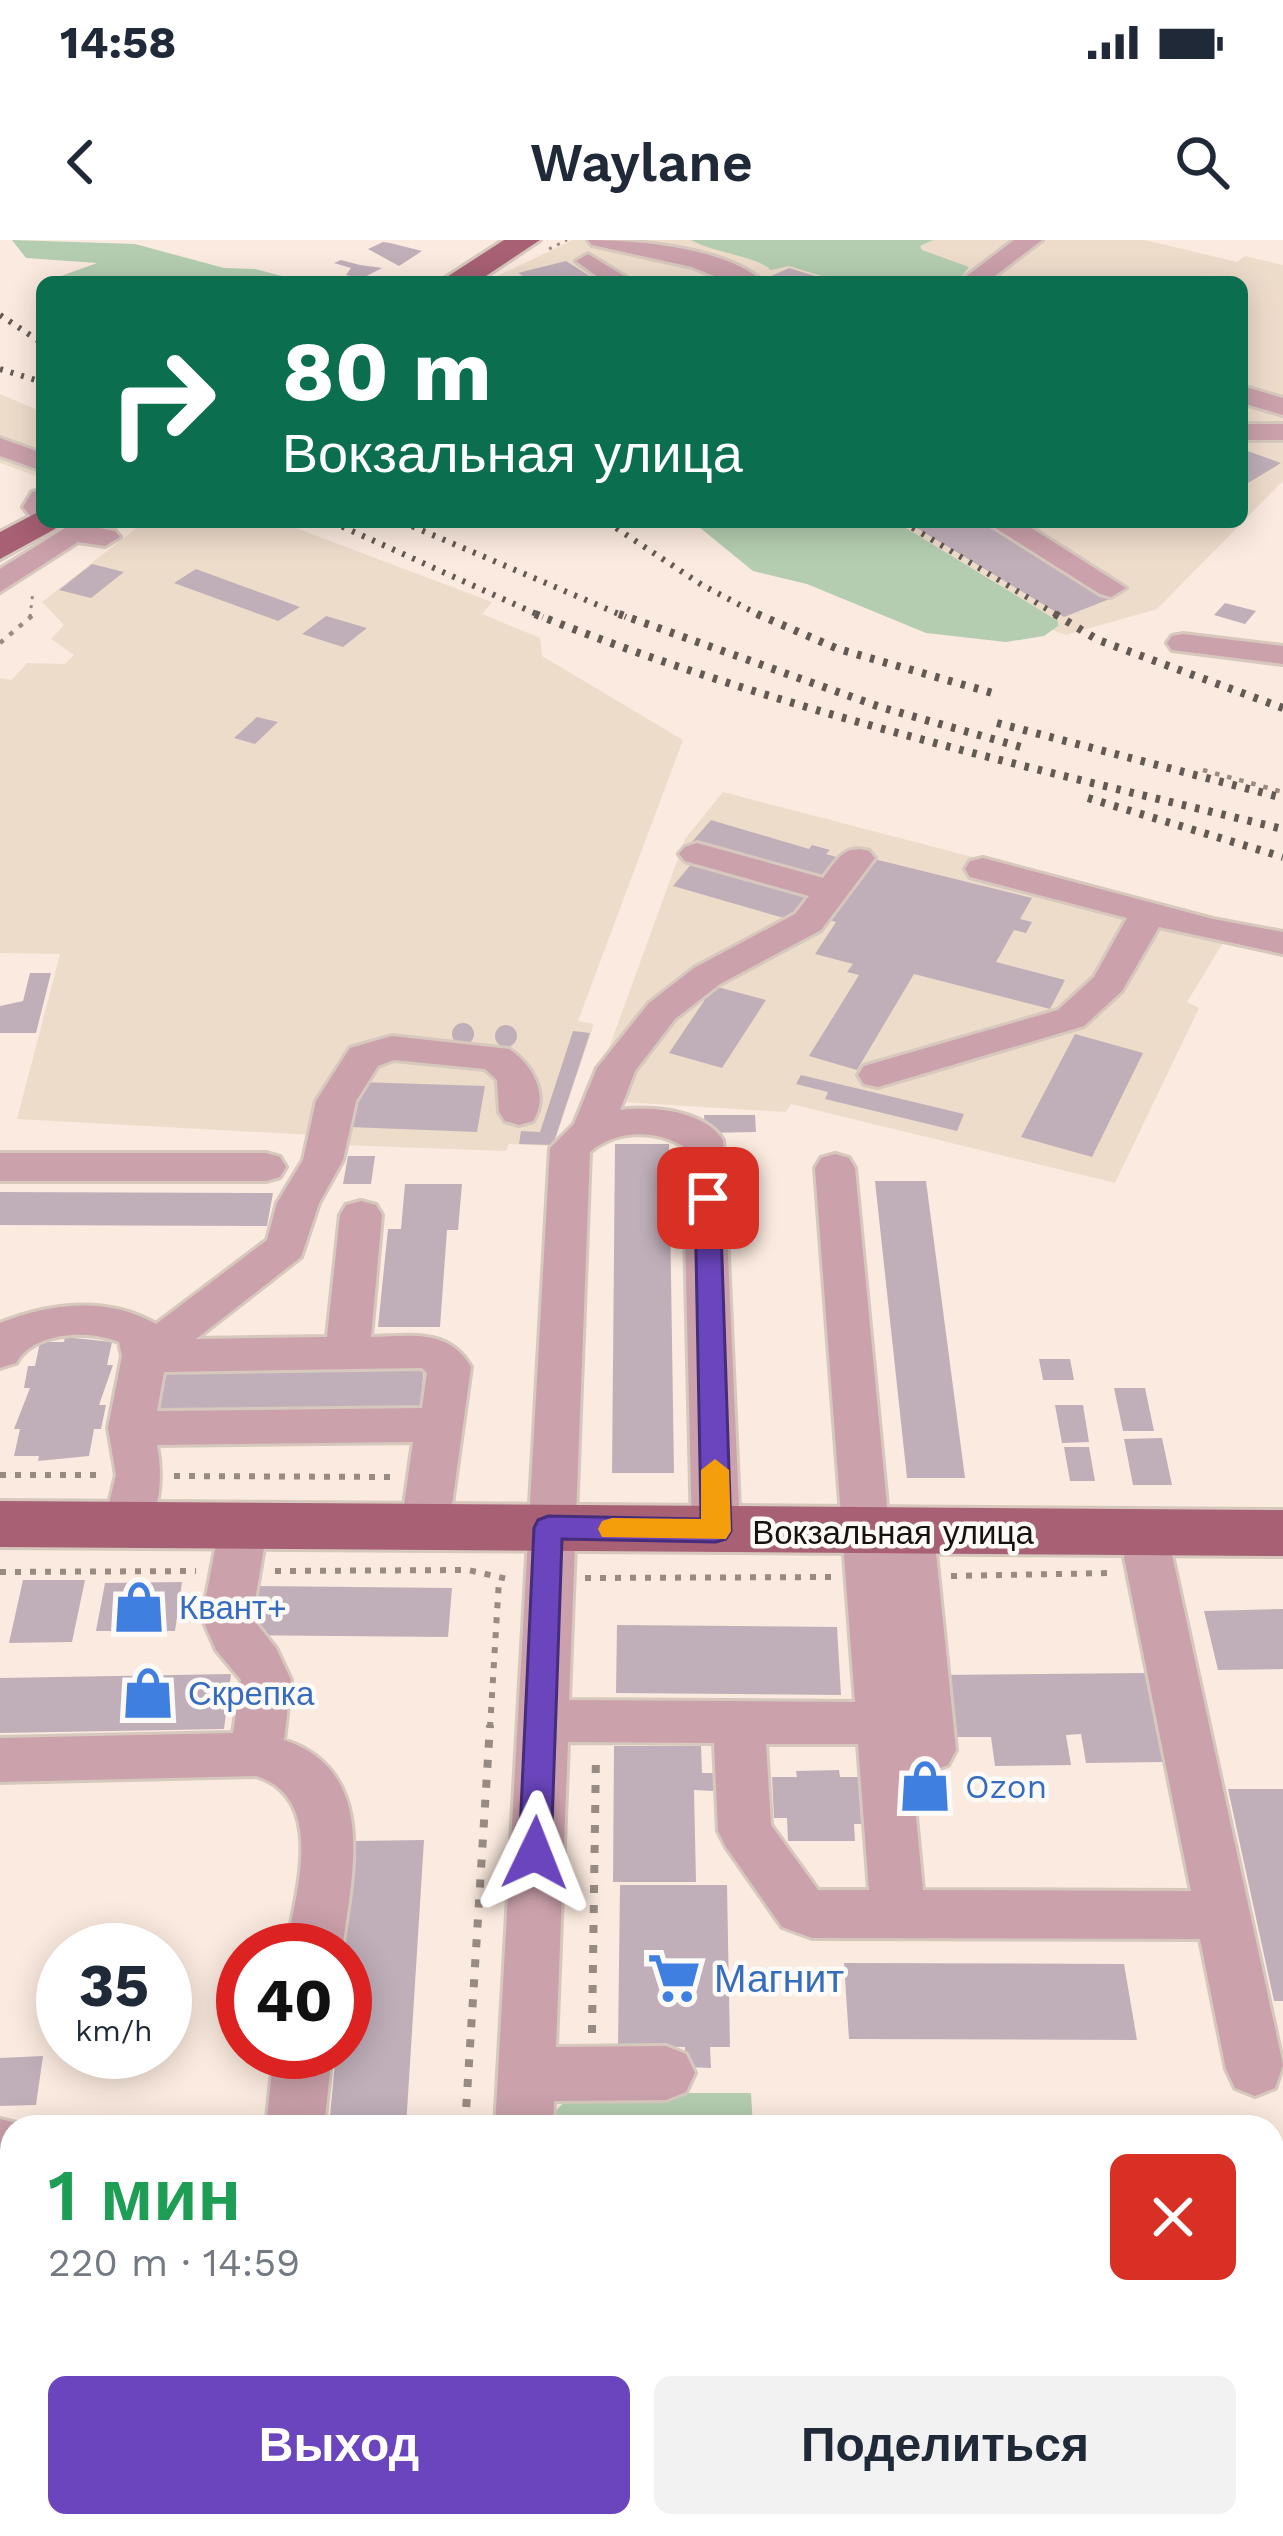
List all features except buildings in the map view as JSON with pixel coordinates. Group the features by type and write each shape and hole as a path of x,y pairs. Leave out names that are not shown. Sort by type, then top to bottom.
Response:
{"main road":[{"path":"465,276 525,240"},
{"name":"Вокзальная улица","path":"0,1524 133,1500 244,1525 428,1501 531,1563 716,1531 889,1555 1147,1553 1283,1533"}],"street":[{"path":"979,276 1030,240"},
{"path":"596,247 621,251 646,276"},
{"path":"596,247 618,276"},
{"path":"596,247 699,261 736,276"},
{"path":"1248,396 1283,407"},
{"path":"1248,432 1283,432"},
{"path":"0,446 28,479"},
{"path":"1015,528 1111,588"},
{"path":"21,556 76,532 106,537"},
{"path":"1183,643 1283,655"},
{"path":"697,854 833,892"},
{"path":"592,1129 617,1068 662,1011 707,976 808,922 857,858"},
{"path":"983,869 1283,943"},
{"path":"878,1075 1071,1018 1109,983 1148,913"},
{"path":"144,1356 286,1247 298,1203 323,1160 336,1101 347,1079 372,1052 392,1048 495,1058 507,1064 519,1082 519,1112"},
{"path":"666,2073 591,2074 525,2100 558,1721 531,1563 570,1148 592,1129 610,1124 673,1125 690,1129 703,1140 716,1531"},
{"path":"0,1167 266,1167"},
{"path":"835,1168 889,1555 930,1750"},
{"path":"347,1354 361,1215"},
{"path":"0,1352 5,1340 38,1323 112,1323 140,1334 144,1356 130,1427 133,1500"},
{"path":"144,1356 432,1352 449,1367 449,1391 428,1501"},
{"path":"130,1427 440,1425"},
{"path":"244,1525 227,1618 229,1631 263,1669 266,1680 256,1754"},
{"path":"1147,1553 1255,2069"},
{"path":"889,1555 882,1724 898,1915"},
{"path":"558,1721 882,1724"},
{"path":"740,1723 746,1831 792,1901 812,1914 1222,1915"},
{"path":"0,1760 256,1754 303,1772 327,1808 316,1923"},
{"path":"297,2115 300,2079"}],"path":[{"path":"0,643 34,614 21,556"},
{"path":"1203,770 1283,792"},
{"path":"0,1474 133,1500 428,1501"},
{"path":"468,1570 531,1563 602,1574 889,1555 1147,1553"},
{"path":"466,2115 531,1563"},
{"path":"558,1721 596,1739 591,2074"}],"shaded area":[{"path":"573,240 1145,240 1237,262 1245,256 1283,265 1283,481 1248,517 1248,276 498,276"},
{"path":"0,394 36,409 36,476 0,463"},
{"path":"136,528 296,528 492,602 482,614 540,638 542,656 683,740 578,1021 594,1024 553,1146 509,1144 506,1151 312,1144 313,1135 17,1119 60,954 0,953 0,678 12,680 27,663 65,664 74,655 51,639 64,625 42,602"},
{"path":"883,528 1237,528 1157,609 1066,635 1034,623"},
{"path":"723,792 1234,925 1187,1002 1199,1008 1115,1183 791,1104 786,1112 590,1100 685,839"}],"green space":[{"path":"12,240 135,244 224,268 282,276 61,276 97,263 26,258"},
{"path":"691,240 933,240 920,246 922,250 969,267 962,276 822,276 789,266 771,270"},
{"path":"700,528 906,528 1058,621 1058,626 1044,636 1006,642 926,633 807,584 753,571"},
{"path":"594,2093 751,2093 752,2115 555,2115 571,2099"}],"railway":[{"path":"0,315 36,339"},
{"path":"0,369 36,380"},
{"path":"345,528 543,617"},
{"path":"416,528 626,617"},
{"path":"616,528 702,585 759,615"},
{"path":"913,528 1060,617"},
{"path":"535,614 812,709 1283,829"},
{"path":"619,614 880,707 1021,747"},
{"path":"1055,614 1098,640 1283,708"},
{"path":"759,615 838,649 996,694"},
{"path":"759,615 763,617"},
{"path":"997,723 1283,798"},
{"path":"1088,798 1283,857"}],"slow traffic":[{"path":"612,1529 716,1531 715,1470"}],"place":[{"name":"Квант+","path":"139,1607"},
{"name":"Скрепка","path":"148,1693"},
{"name":"Ozon","path":"925,1786"},
{"name":"Магнит","path":"674,1978"}],"route":[{"path":"535,1853 548,1528 716,1531 708,1198"}]}
